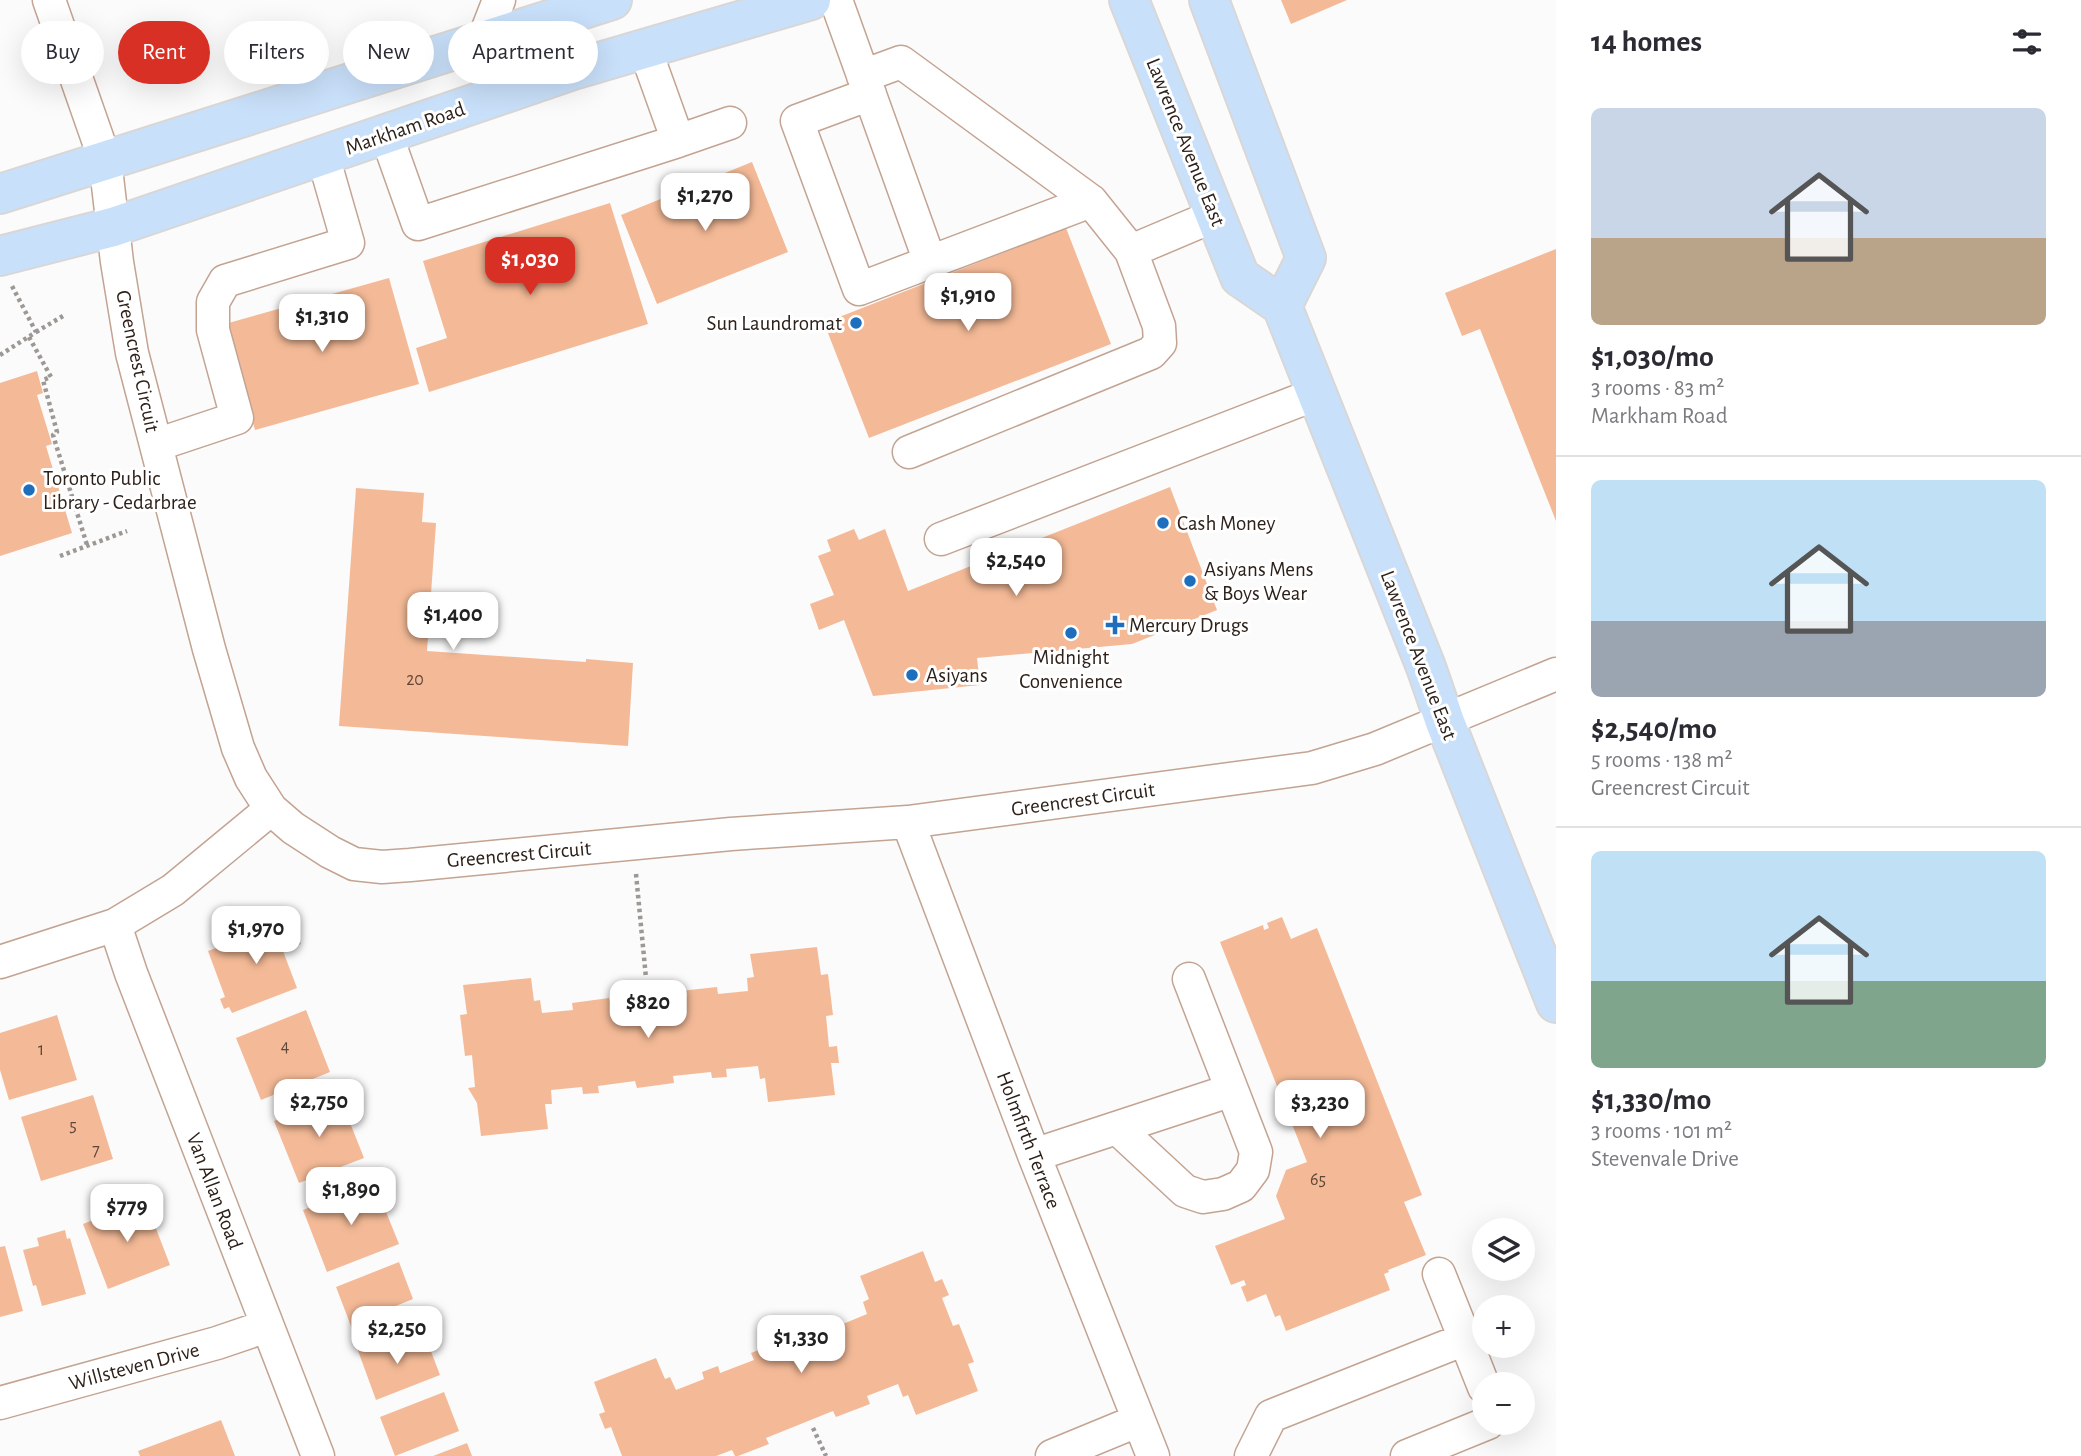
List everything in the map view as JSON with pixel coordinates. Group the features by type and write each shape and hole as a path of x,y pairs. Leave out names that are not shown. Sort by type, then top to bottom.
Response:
{"main road":[{"path":"544,21 609,0"},
{"name":"Markham Road","path":"4,266 576,69 811,0"},
{"name":"Lawrence Avenue East","path":"1129,0 1240,277 1282,306 1555,1000"},
{"path":"1209,0 1307,258 1282,306"},
{"path":"0,194 448,52"}],"street":[{"name":"Greencrest Circuit","path":"49,0 105,160 132,353 209,649 238,748 251,778 271,809 293,828 354,864 382,867 731,834 908,822 1312,768 1375,749 1556,674"},
{"path":"491,21 499,0"},
{"path":"836,0 930,262"},
{"path":"645,49 678,141"},
{"path":"909,452 1151,352 1160,343 1159,326 1131,251 1090,201 901,62 866,85 797,121 859,289 1090,201"},
{"path":"386,134 418,224 730,124"},
{"path":"156,445 237,418 213,330 214,302 225,281 348,243 323,156"},
{"path":"1131,251 1216,215"},
{"path":"941,539 1316,394"},
{"path":"0,962 115,925 173,890 271,809"},
{"name":"Holmfirth Terrace","path":"908,822 1034,1156 1153,1456"},
{"name":"Van Allan Road","path":"115,925 131,973 318,1456"},
{"path":"1117,1128 1185,1191 1203,1197 1223,1194 1241,1186 1253,1170 1256,1152 1189,979"},
{"path":"1034,1156 1232,1090"},
{"path":"1439,1274 1478,1372"},
{"name":"Willsteven Drive","path":"0,1403 217,1343 267,1326"},
{"path":"1251,1456 1271,1416 1465,1339"},
{"path":"1052,1456 1137,1421"},
{"path":"1406,1456 1472,1429"}],"path":[{"path":"4,266 36,332"},
{"path":"0,355 63,316"},
{"path":"29,337 51,377 43,380 57,432 53,435 87,545"},
{"path":"60,556 127,531"},
{"path":"634,844 646,978"},
{"path":"813,1428 826,1456"}],"building":[{"path":"1281,0 1347,0 1291,24"},
{"path":"752,162 788,252 657,304 621,215"},
{"path":"610,203 648,324 429,392 416,348 447,338 423,261"},
{"path":"1066,228 1111,344 869,438 824,323"},
{"path":"1556,249 1556,521 1480,329 1462,336 1445,293"},
{"path":"389,278 419,384 255,430 225,324"},
{"name":"Toronto Public Library - Cedarbrae","path":"37,371 43,393 37,395 52,444 46,446 72,533 0,556 0,383"},
{"path":"1170,487 1217,610 1132,644 977,658 980,685 873,696 844,620 819,630 810,604 834,595 818,556 831,551 827,540 854,529 859,540 885,529 908,591"},
{"path":"356,488 424,493 422,522 436,523 427,651 633,663 628,746 339,726"},
{"path":"284,913 287,921 291,919 301,944 283,951 297,988 232,1013 229,1007 224,1009 220,999 225,997 208,951 271,928 268,919"},
{"path":"1282,917 1291,939 1317,928 1422,1195 1404,1202 1426,1255 1388,1270 1389,1272 1384,1274 1390,1290 1286,1331 1280,1315 1275,1317 1266,1294 1247,1302 1241,1287 1246,1285 1244,1280 1231,1285 1215,1246 1285,1219 1276,1196 1286,1170 1307,1162 1220,942 1263,925 1264,930 1269,928 1267,923"},
{"path":"817,947 821,975 828,974 833,1015 826,1016 829,1047 837,1046 839,1063 831,1063 835,1095 768,1102 765,1078 760,1079 758,1066 726,1069 727,1077 712,1078 711,1072 673,1076 674,1083 637,1088 635,1081 598,1086 599,1093 583,1094 582,1087 551,1090 552,1104 545,1104 548,1129 481,1136 477,1103 468,1088 475,1087 472,1055 465,1056 460,1015 467,1014 463,985 531,978 534,1001 540,1000 542,1013 573,1010 572,1003 609,998 611,1006 680,998 680,991 717,987 718,994 748,991 747,978 754,977 750,954"},
{"path":"306,1010 330,1072 261,1100 236,1038"},
{"path":"57,1015 77,1080 9,1100 0,1070 0,1033"},
{"path":"93,1095 113,1159 41,1181 21,1117"},
{"path":"339,1095 364,1158 299,1183 274,1121"},
{"path":"374,1182 399,1244 327,1272 303,1210"},
{"path":"145,1200 170,1265 108,1289 83,1224"},
{"path":"65,1230 67,1239 70,1238 86,1294 42,1306 23,1250 39,1246 37,1238"},
{"path":"5,1246 23,1311 0,1317 0,1247"},
{"path":"923,1251 935,1282 942,1279 949,1295 942,1298 953,1326 959,1324 974,1362 968,1364 978,1391 916,1415 908,1395 903,1397 898,1384 867,1396 870,1404 836,1417 833,1411 766,1438 769,1444 738,1456 735,1456 732,1450 716,1456 622,1456 611,1427 605,1429 599,1414 605,1412 594,1382 656,1358 665,1379 670,1377 676,1390 704,1379 702,1372 718,1366 720,1373 754,1360 751,1353 786,1339 789,1346 823,1333 820,1326 836,1320 838,1326 867,1314 863,1302 869,1299 860,1276"},
{"path":"399,1262 413,1299 381,1312 387,1327 356,1339 336,1287"},
{"path":"387,1337 392,1351 426,1338 440,1375 376,1400 357,1348"},
{"path":"444,1392 459,1431 395,1456 380,1417"},
{"path":"221,1420 235,1456 140,1456 138,1451"},
{"path":"467,1443 472,1456 433,1456"}],"place":[{"name":"Sun Laundromat","path":"856,323"},
{"name":"Toronto Public Library - Cedarbrae","path":"29,490"},
{"name":"Cash Money","path":"1163,523"},
{"name":"Asiyans Mens & Boys Wear","path":"1190,581"},
{"name":"Mercury Drugs","path":"1115,625"},
{"name":"Midnight Convenience","path":"1071,633"},
{"name":"Asiyans","path":"912,675"}]}
